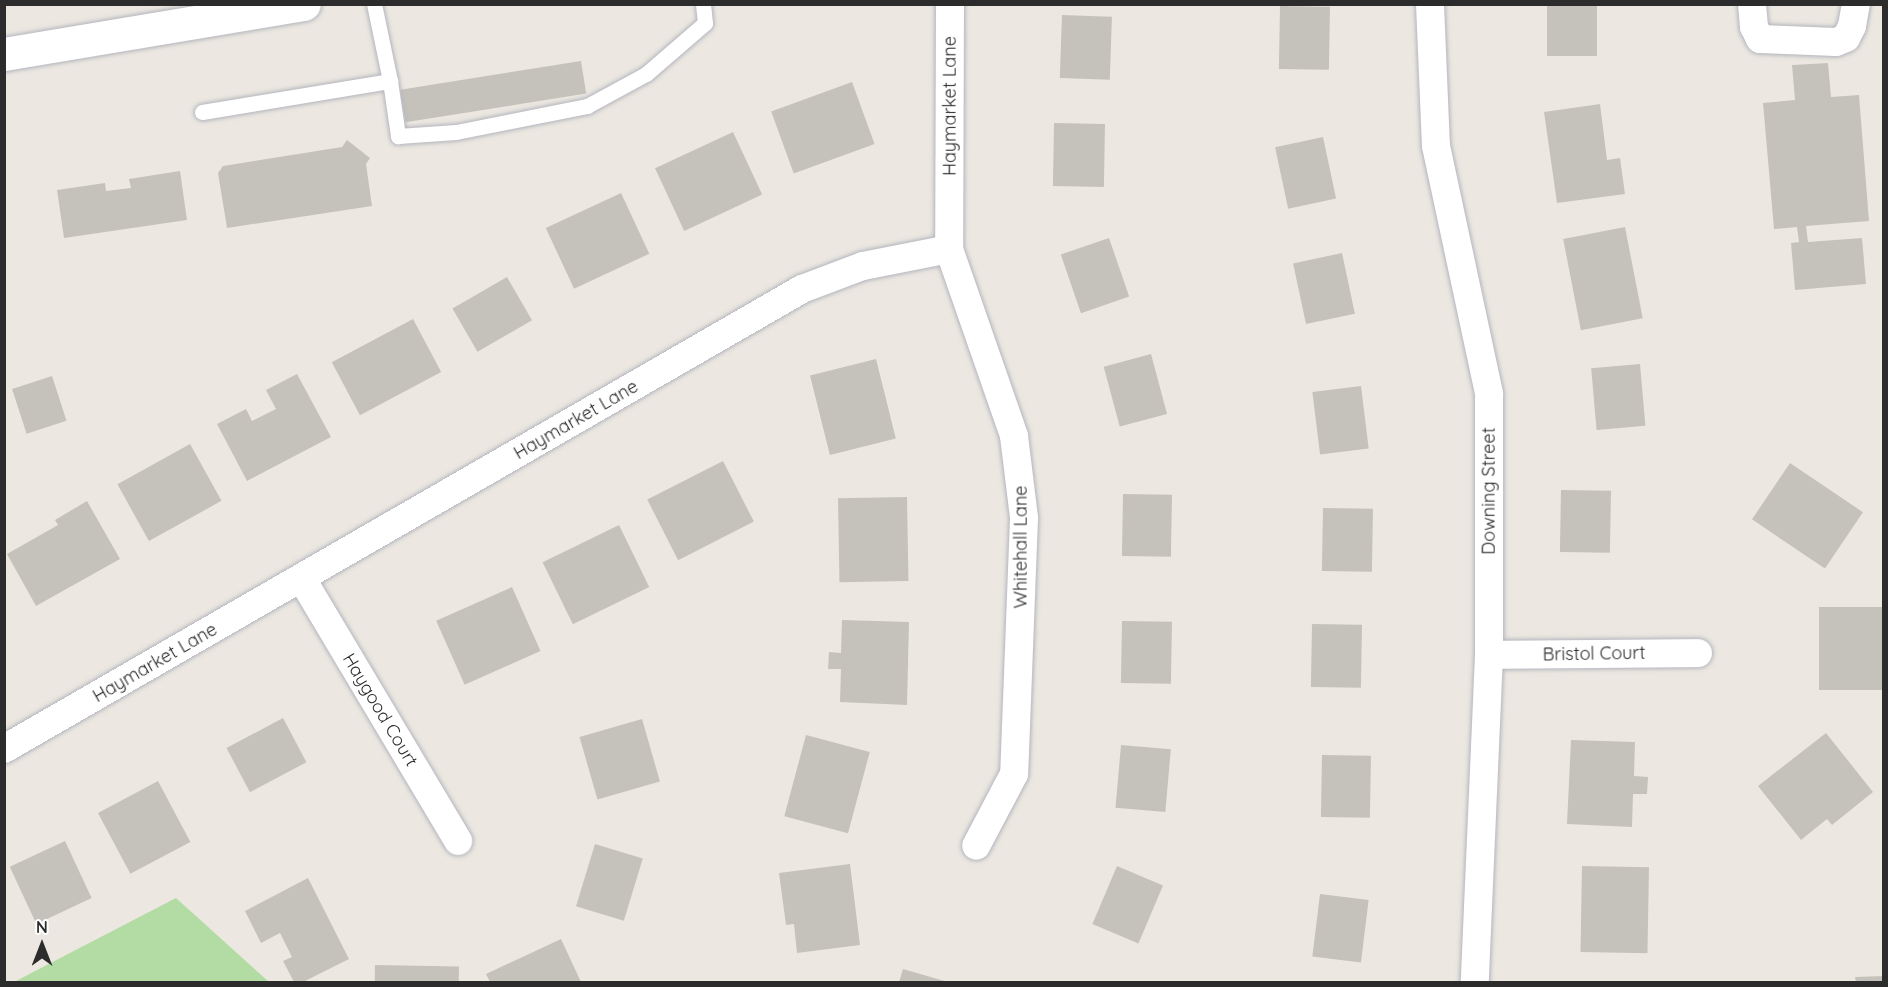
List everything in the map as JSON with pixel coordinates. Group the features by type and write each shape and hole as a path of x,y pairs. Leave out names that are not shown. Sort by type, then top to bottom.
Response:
{"street":[{"path":"6,51 303,4"},
{"name":"Haymarket Lane","path":"4,749 802,289 863,266 950,249 950,4"},
{"name":"Downing Street","path":"1430,4 1436,146 1489,394 1489,655 1474,982"},
{"path":"1752,4 1754,27 1760,39 1825,42 1846,38 1852,26 1856,4"},
{"name":"Whitehall Lane","path":"950,249 1014,435 1024,518 1014,774 976,846"},
{"name":"Haygood Court","path":"302,579 458,841"},
{"name":"Bristol Court","path":"1489,655 1698,653"}],"lane":[{"path":"374,4 390,81 398,136 456,132 587,106 646,74 672,53 705,23 703,4"},
{"path":"202,112 390,81"}],"green space":[{"path":"176,898 269,982 14,982"}],"building":[{"path":"1547,4 1597,4 1597,56 1547,56"},
{"path":"1280,6 1330,7 1329,70 1279,69"},
{"path":"1062,15 1112,17 1110,80 1060,78"},
{"path":"581,61 586,94 405,122 400,90"},
{"path":"1828,63 1831,97 1859,95 1869,221 1806,226 1808,242 1862,238 1866,284 1795,290 1791,243 1799,242 1797,227 1774,229 1763,103 1795,100 1792,65"},
{"path":"852,82 875,144 794,173 771,111"},
{"path":"1600,104 1607,160 1620,158 1625,194 1557,203 1544,112"},
{"path":"1054,123 1105,124 1104,187 1053,186"},
{"path":"733,132 762,195 684,231 655,168"},
{"path":"1323,137 1336,199 1288,209 1275,147"},
{"path":"347,140 370,158 366,164 372,206 227,228 218,173 223,166 342,147"},
{"path":"180,171 187,220 64,238 57,190 105,183 106,191 131,188 129,179"},
{"path":"621,193 649,254 574,289 546,228"},
{"path":"1625,227 1643,318 1581,330 1563,239"},
{"path":"1109,238 1129,297 1081,313 1061,255"},
{"path":"1342,253 1355,314 1306,324 1293,263"},
{"path":"507,277 532,320 477,352 452,308"},
{"path":"413,319 441,372 360,415 332,362"},
{"path":"1151,354 1167,414 1120,427 1104,367"},
{"path":"876,359 896,439 830,455 810,375"},
{"path":"1640,364 1645,426 1597,430 1591,368"},
{"path":"297,374 331,437 247,481 217,424 246,409 252,421 276,409 266,390"},
{"path":"52,376 67,421 27,434 12,389"},
{"path":"1361,386 1369,449 1320,455 1312,392"},
{"path":"190,444 222,501 149,541 117,484"},
{"path":"723,461 754,522 678,560 647,500"},
{"path":"1790,463 1863,512 1825,569 1752,519"},
{"path":"1561,490 1611,491 1610,553 1560,552"},
{"path":"1123,494 1172,495 1171,557 1122,556"},
{"path":"907,497 908,581 839,582 838,498"},
{"path":"87,501 120,559 36,606 7,554 58,525 55,520"},
{"path":"1323,508 1373,509 1372,572 1322,571"},
{"path":"619,525 649,587 573,624 543,562"},
{"path":"512,587 540,651 465,685 436,621"},
{"path":"1819,607 1884,607 1884,690 1819,690"},
{"path":"842,620 909,622 907,705 840,702 841,669 828,669 829,652 841,653"},
{"path":"1122,621 1172,622 1171,684 1121,683"},
{"path":"1312,624 1362,625 1361,688 1311,687"},
{"path":"283,718 306,762 250,792 226,748"},
{"path":"642,719 660,781 597,799 580,737"},
{"path":"1826,733 1873,792 1832,825 1827,819 1801,840 1758,786"},
{"path":"806,735 870,752 848,833 784,816"},
{"path":"1571,740 1635,742 1634,776 1648,777 1647,794 1633,794 1632,827 1567,824"},
{"path":"1121,745 1171,749 1165,812 1116,808"},
{"path":"1322,755 1371,756 1370,818 1321,817"},
{"path":"158,781 190,842 130,874 98,813"},
{"path":"65,841 92,898 36,924 10,867"},
{"path":"595,844 643,859 624,921 576,906"},
{"path":"850,864 860,945 797,953 794,924 786,925 779,873"},
{"path":"1117,866 1163,886 1138,944 1092,924"},
{"path":"1582,866 1649,867 1647,953 1580,952"},
{"path":"308,878 349,959 303,982 294,982 283,961 292,957 280,933 261,943 245,911"},
{"path":"1320,894 1369,900 1361,963 1312,957"},
{"path":"561,939 581,982 490,982 486,974"},
{"path":"375,965 459,966 459,982 375,982"},
{"path":"903,969 948,982 899,982"},
{"path":"1884,976 1884,982 1856,982 1855,977"}]}
